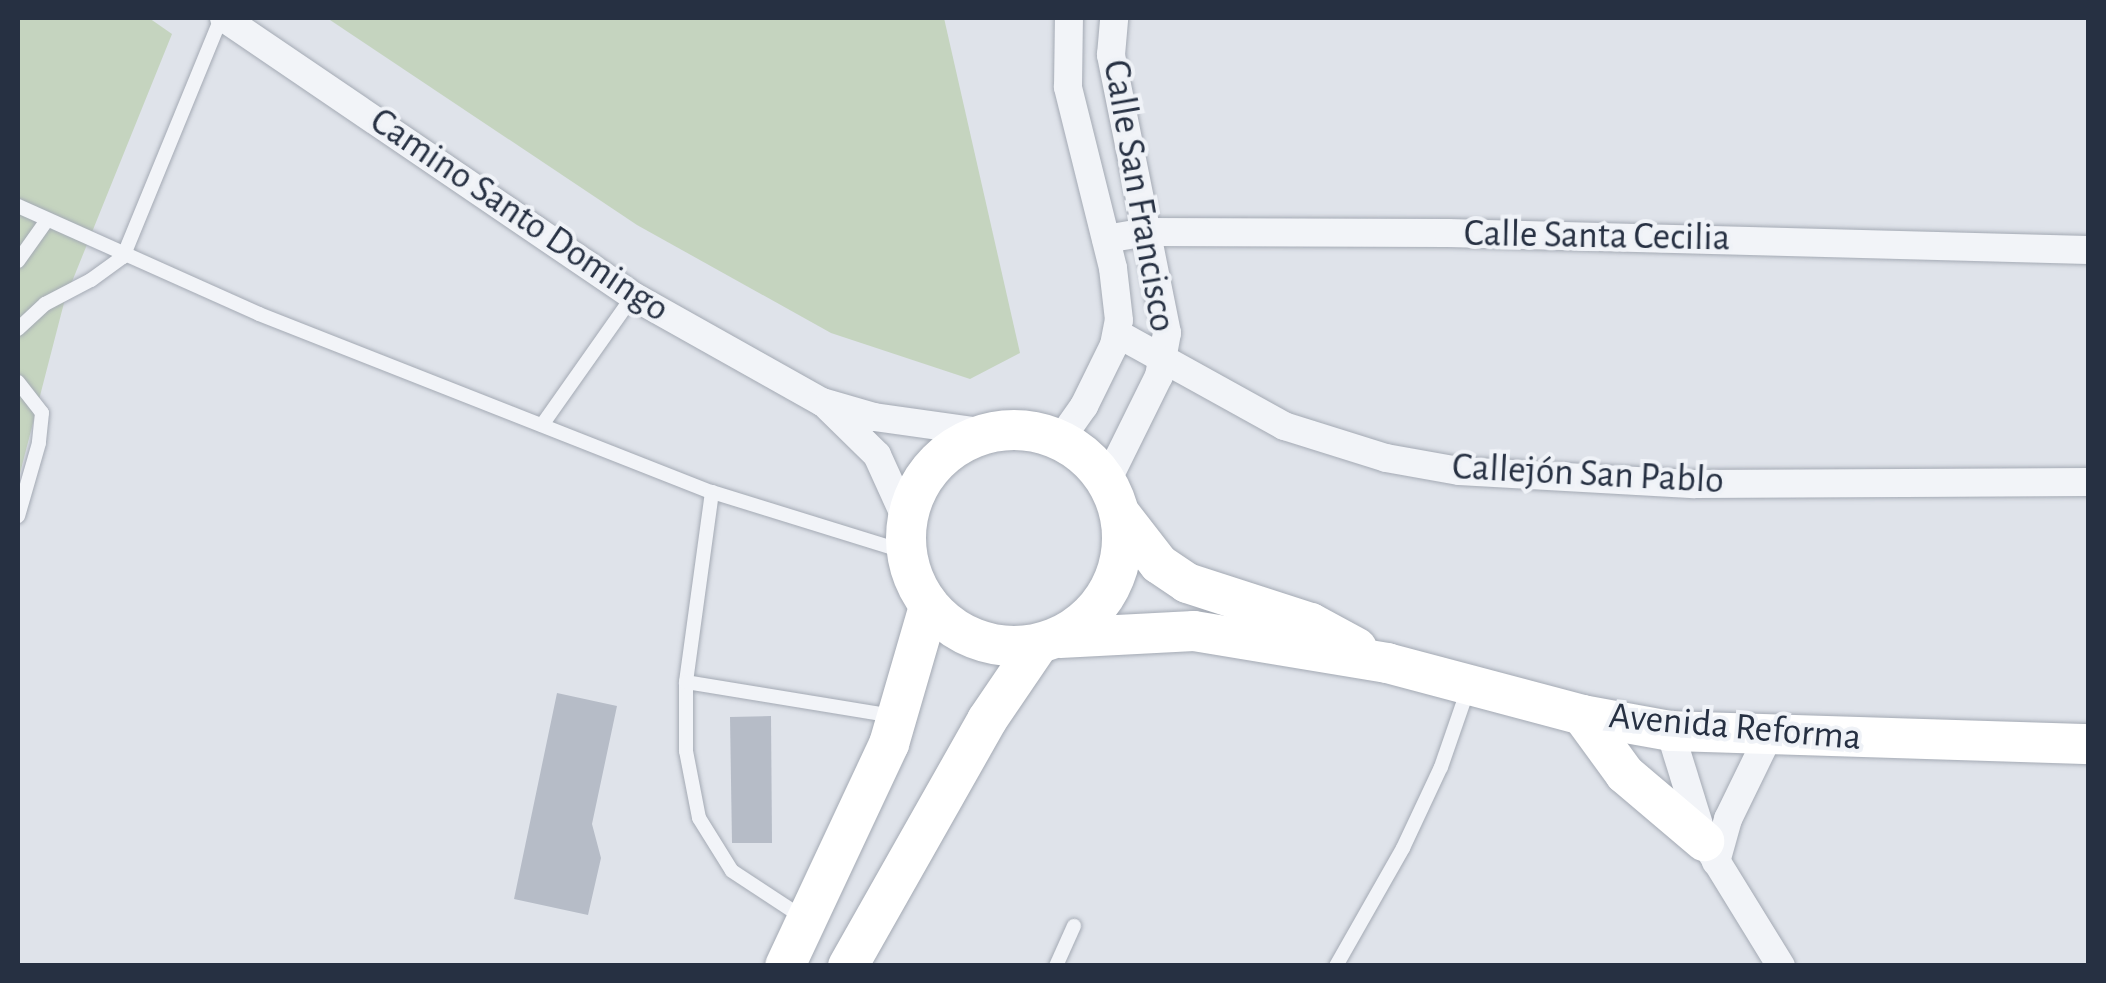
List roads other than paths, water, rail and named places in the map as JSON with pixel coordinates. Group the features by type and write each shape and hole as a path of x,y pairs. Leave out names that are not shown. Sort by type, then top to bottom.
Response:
{"street":[{"name":"Camino Santo Domingo","path":"222,18 633,296 822,402 874,417 988,433"},
{"name":"Calle San Francisco","path":"1060,440 1084,406 1118,334 1119,296 1068,87 1069,18"},
{"name":"Calle San Francisco","path":"1114,18 1111,55 1165,316 1166,358 1114,498"},
{"name":"Calle Santa Cecilia","path":"1106,239 1148,232 1448,233 2088,250"},
{"name":"Callejón San Pablo","path":"1118,334 1284,426 1386,458 1459,471 1695,484 2088,482"},
{"name":"Camino Santo Domingo","path":"822,402 877,454 906,536"},
{"path":"848,966 987,720 1049,641 1091,617 1112,587 1123,552 1114,498 1086,457 1060,440 1036,432 988,433 959,445 934,465 916,490 906,536 914,581 929,606 960,633 998,646 1049,641"},
{"name":"Avenida Reforma","path":"1114,498 1159,564 1188,583 1311,623 1388,663"},
{"path":"785,966 899,717 929,606"},
{"name":"Avenida Reforma","path":"1049,641 1194,631 1388,663 1582,715 1670,730 2088,744"},
{"path":"1582,715 1625,774 1710,851"},
{"path":"1670,730 1710,851 1781,966"},
{"path":"1710,851 1769,736"}],"lane":[{"path":"18,329 45,304 91,280 123,257 222,18"},
{"path":"18,206 123,257 712,492 906,536"},
{"path":"18,262 47,220"},
{"path":"542,425 633,296"},
{"path":"18,382 42,413 39,443 18,516"},
{"path":"712,492 686,682 686,751 699,818 732,871 807,920"},
{"path":"686,682 899,717"},
{"path":"1336,966 1418,815 1441,766 1469,685"},
{"path":"1056,966 1074,926"}]}
